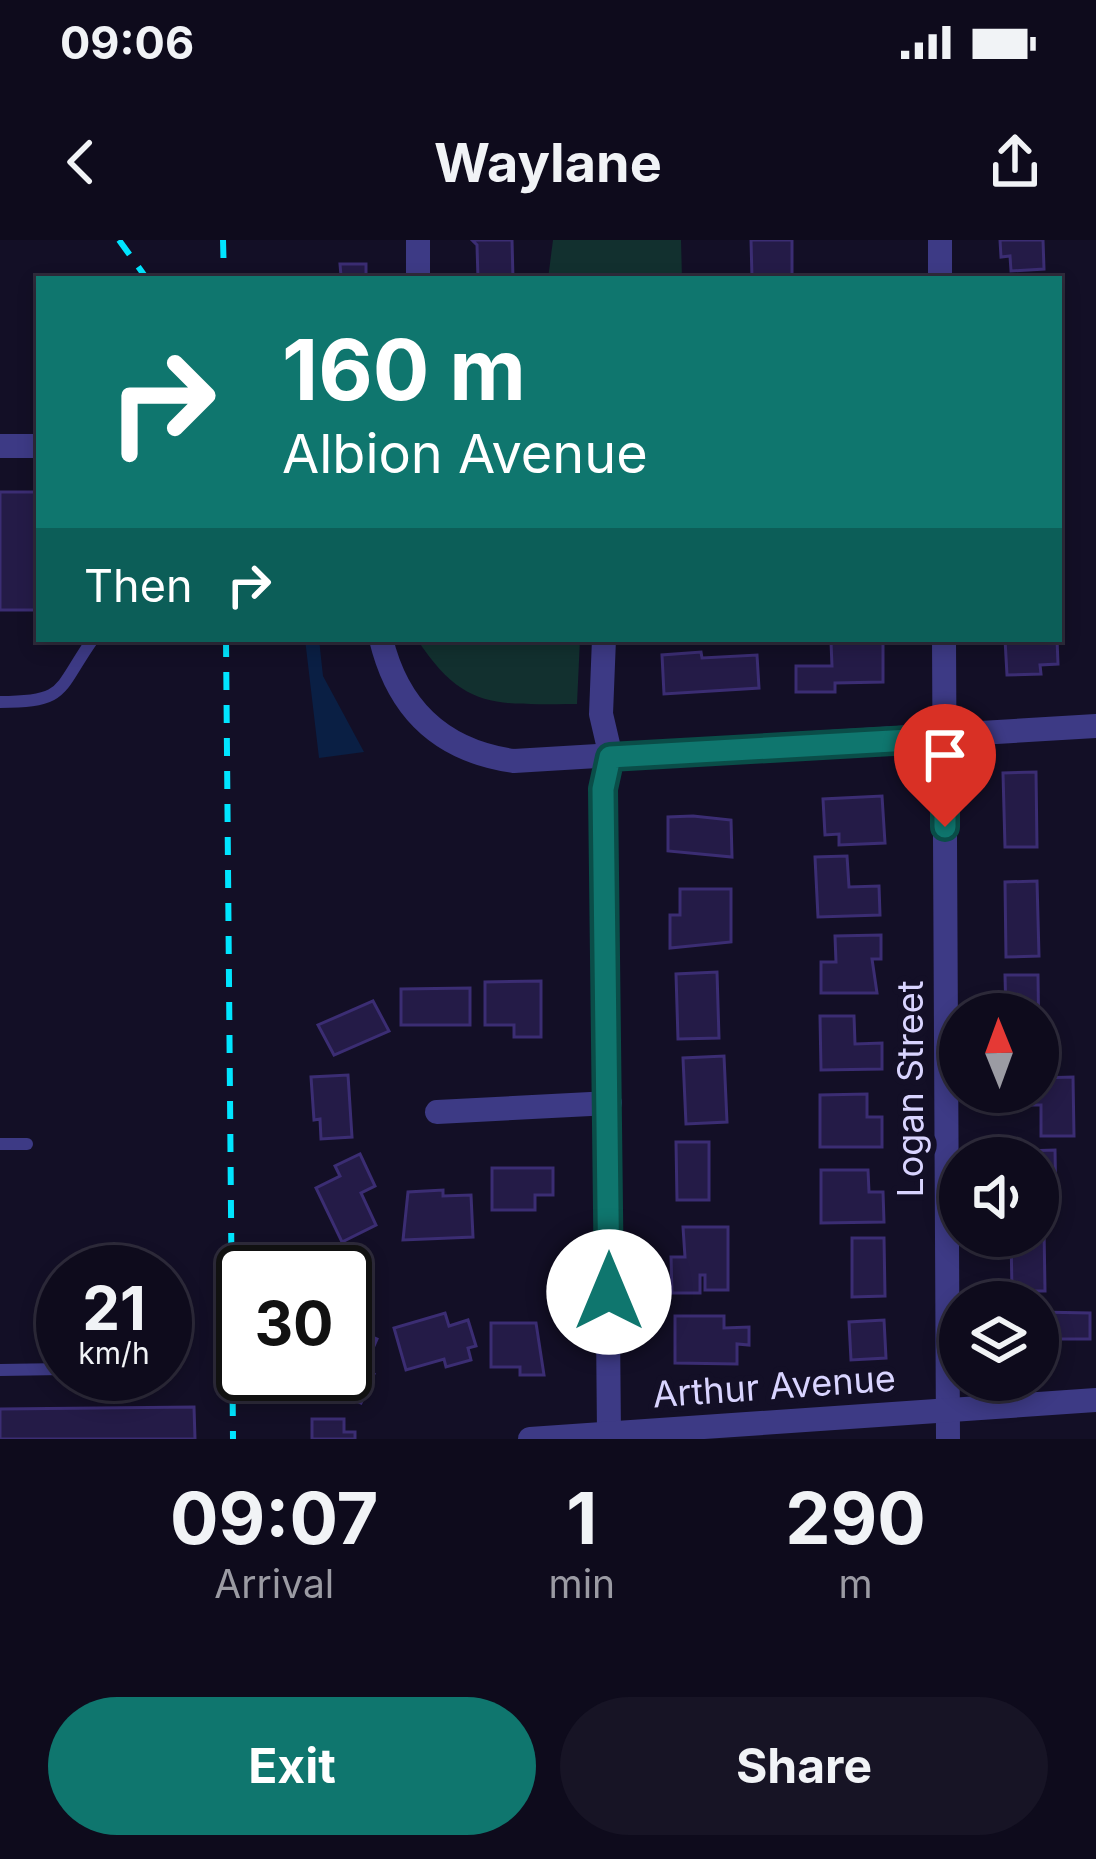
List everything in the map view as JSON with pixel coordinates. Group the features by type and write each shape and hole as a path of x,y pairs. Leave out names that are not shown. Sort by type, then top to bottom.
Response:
{"street":[{"path":"418,240 418,276"},
{"path":"940,240 940,276"},
{"path":"0,446 36,446"},
{"path":"382,642 398,689 419,718 446,741 490,758 610,757 1096,726"},
{"path":"604,642 602,714 610,757 603,789 610,1103 609,1434"},
{"name":"Logan Street","path":"944,642 948,1439"},
{"path":"436,1112 610,1103"},
{"name":"Arthur Avenue","path":"530,1439 1096,1400"}],"lane":[{"path":"0,702 44,702 60,691 90,642"},
{"path":"0,1144 27,1144"},
{"path":"0,1370 36,1369"}],"green space":[{"path":"553,240 681,240 682,276 548,276"},
{"path":"419,642 580,642 577,704 485,699 467,692 434,663"}],"water":[{"path":"305,642 319,642 323,676 364,752 319,758"}],"building":[{"path":"472,240 512,240 513,276 478,276 477,245"},
{"path":"751,240 792,240 792,276 752,276"},
{"path":"1000,240 1043,240 1044,269 1011,271 1010,256 1001,257"},
{"path":"340,264 366,264 366,276 341,276"},
{"path":"0,492 36,492 36,610 0,610"},
{"path":"831,642 883,642 883,682 835,683 835,692 796,692 796,666 832,666"},
{"path":"1005,642 1057,642 1058,664 1040,665 1041,674 1007,675"},
{"path":"701,652 702,658 757,655 759,688 664,694 662,655"},
{"path":"1036,772 1037,847 1005,847 1003,773"},
{"path":"882,796 885,843 839,845 839,834 825,835 823,799"},
{"path":"668,817 731,820 732,857 668,851"},
{"path":"847,856 849,887 879,886 880,915 818,917 815,857"},
{"path":"1037,881 1039,956 1006,957 1005,882"},
{"path":"680,889 731,889 731,942 670,948 670,915 680,915"},
{"path":"881,935 881,959 872,959 877,993 821,993 821,962 836,962 835,936"},
{"path":"717,972 719,1038 678,1039 676,974"},
{"path":"1005,975 1038,975 1038,993 1005,993"},
{"path":"541,981 541,1037 514,1037 514,1025 485,1025 485,982"},
{"path":"470,988 470,1025 401,1025 401,989"},
{"path":"373,1001 389,1031 334,1055 318,1025"},
{"path":"820,1016 854,1016 855,1044 882,1043 882,1069 821,1070"},
{"path":"724,1056 727,1122 686,1124 683,1058"},
{"path":"348,1075 352,1137 321,1139 320,1119 314,1120 311,1077"},
{"path":"1059,1077 1073,1077 1074,1136 1041,1136 1041,1113 1059,1113"},
{"path":"867,1094 867,1117 882,1117 882,1147 820,1147 820,1095"},
{"path":"676,1142 709,1142 709,1200 677,1200"},
{"path":"360,1154 375,1186 361,1193 376,1225 342,1242 316,1188 340,1176 335,1166"},
{"path":"492,1168 553,1168 553,1195 535,1195 535,1210 492,1210"},
{"path":"821,1170 868,1170 869,1192 883,1192 884,1222 821,1223"},
{"path":"443,1190 443,1196 471,1195 473,1237 403,1240 408,1192"},
{"path":"683,1227 728,1227 728,1290 705,1290 705,1275 700,1275 700,1293 672,1293 671,1257 685,1257"},
{"path":"852,1238 884,1238 885,1296 852,1297"},
{"path":"1011,1257 1044,1257 1045,1281 1012,1281"},
{"path":"1059,1312 1090,1313 1090,1339 1059,1339"},
{"path":"445,1313 449,1326 468,1320 476,1346 468,1348 471,1360 446,1367 444,1359 406,1370 394,1328"},
{"path":"675,1316 724,1316 724,1328 749,1327 749,1345 737,1344 737,1364 675,1363"},
{"path":"884,1320 886,1358 851,1360 849,1322"},
{"path":"491,1323 536,1323 544,1375 520,1375 520,1367 491,1367"},
{"path":"194,1407 195,1439 0,1439 0,1409"},
{"path":"312,1419 344,1419 344,1432 355,1432 355,1439 312,1439"}],"railway":[{"path":"119,240 145,276"},
{"path":"223,240 224,276"},
{"path":"226,642 233,1439"}],"route":[{"path":"609,1292 603,789 610,757 945,738 945,827"}]}
